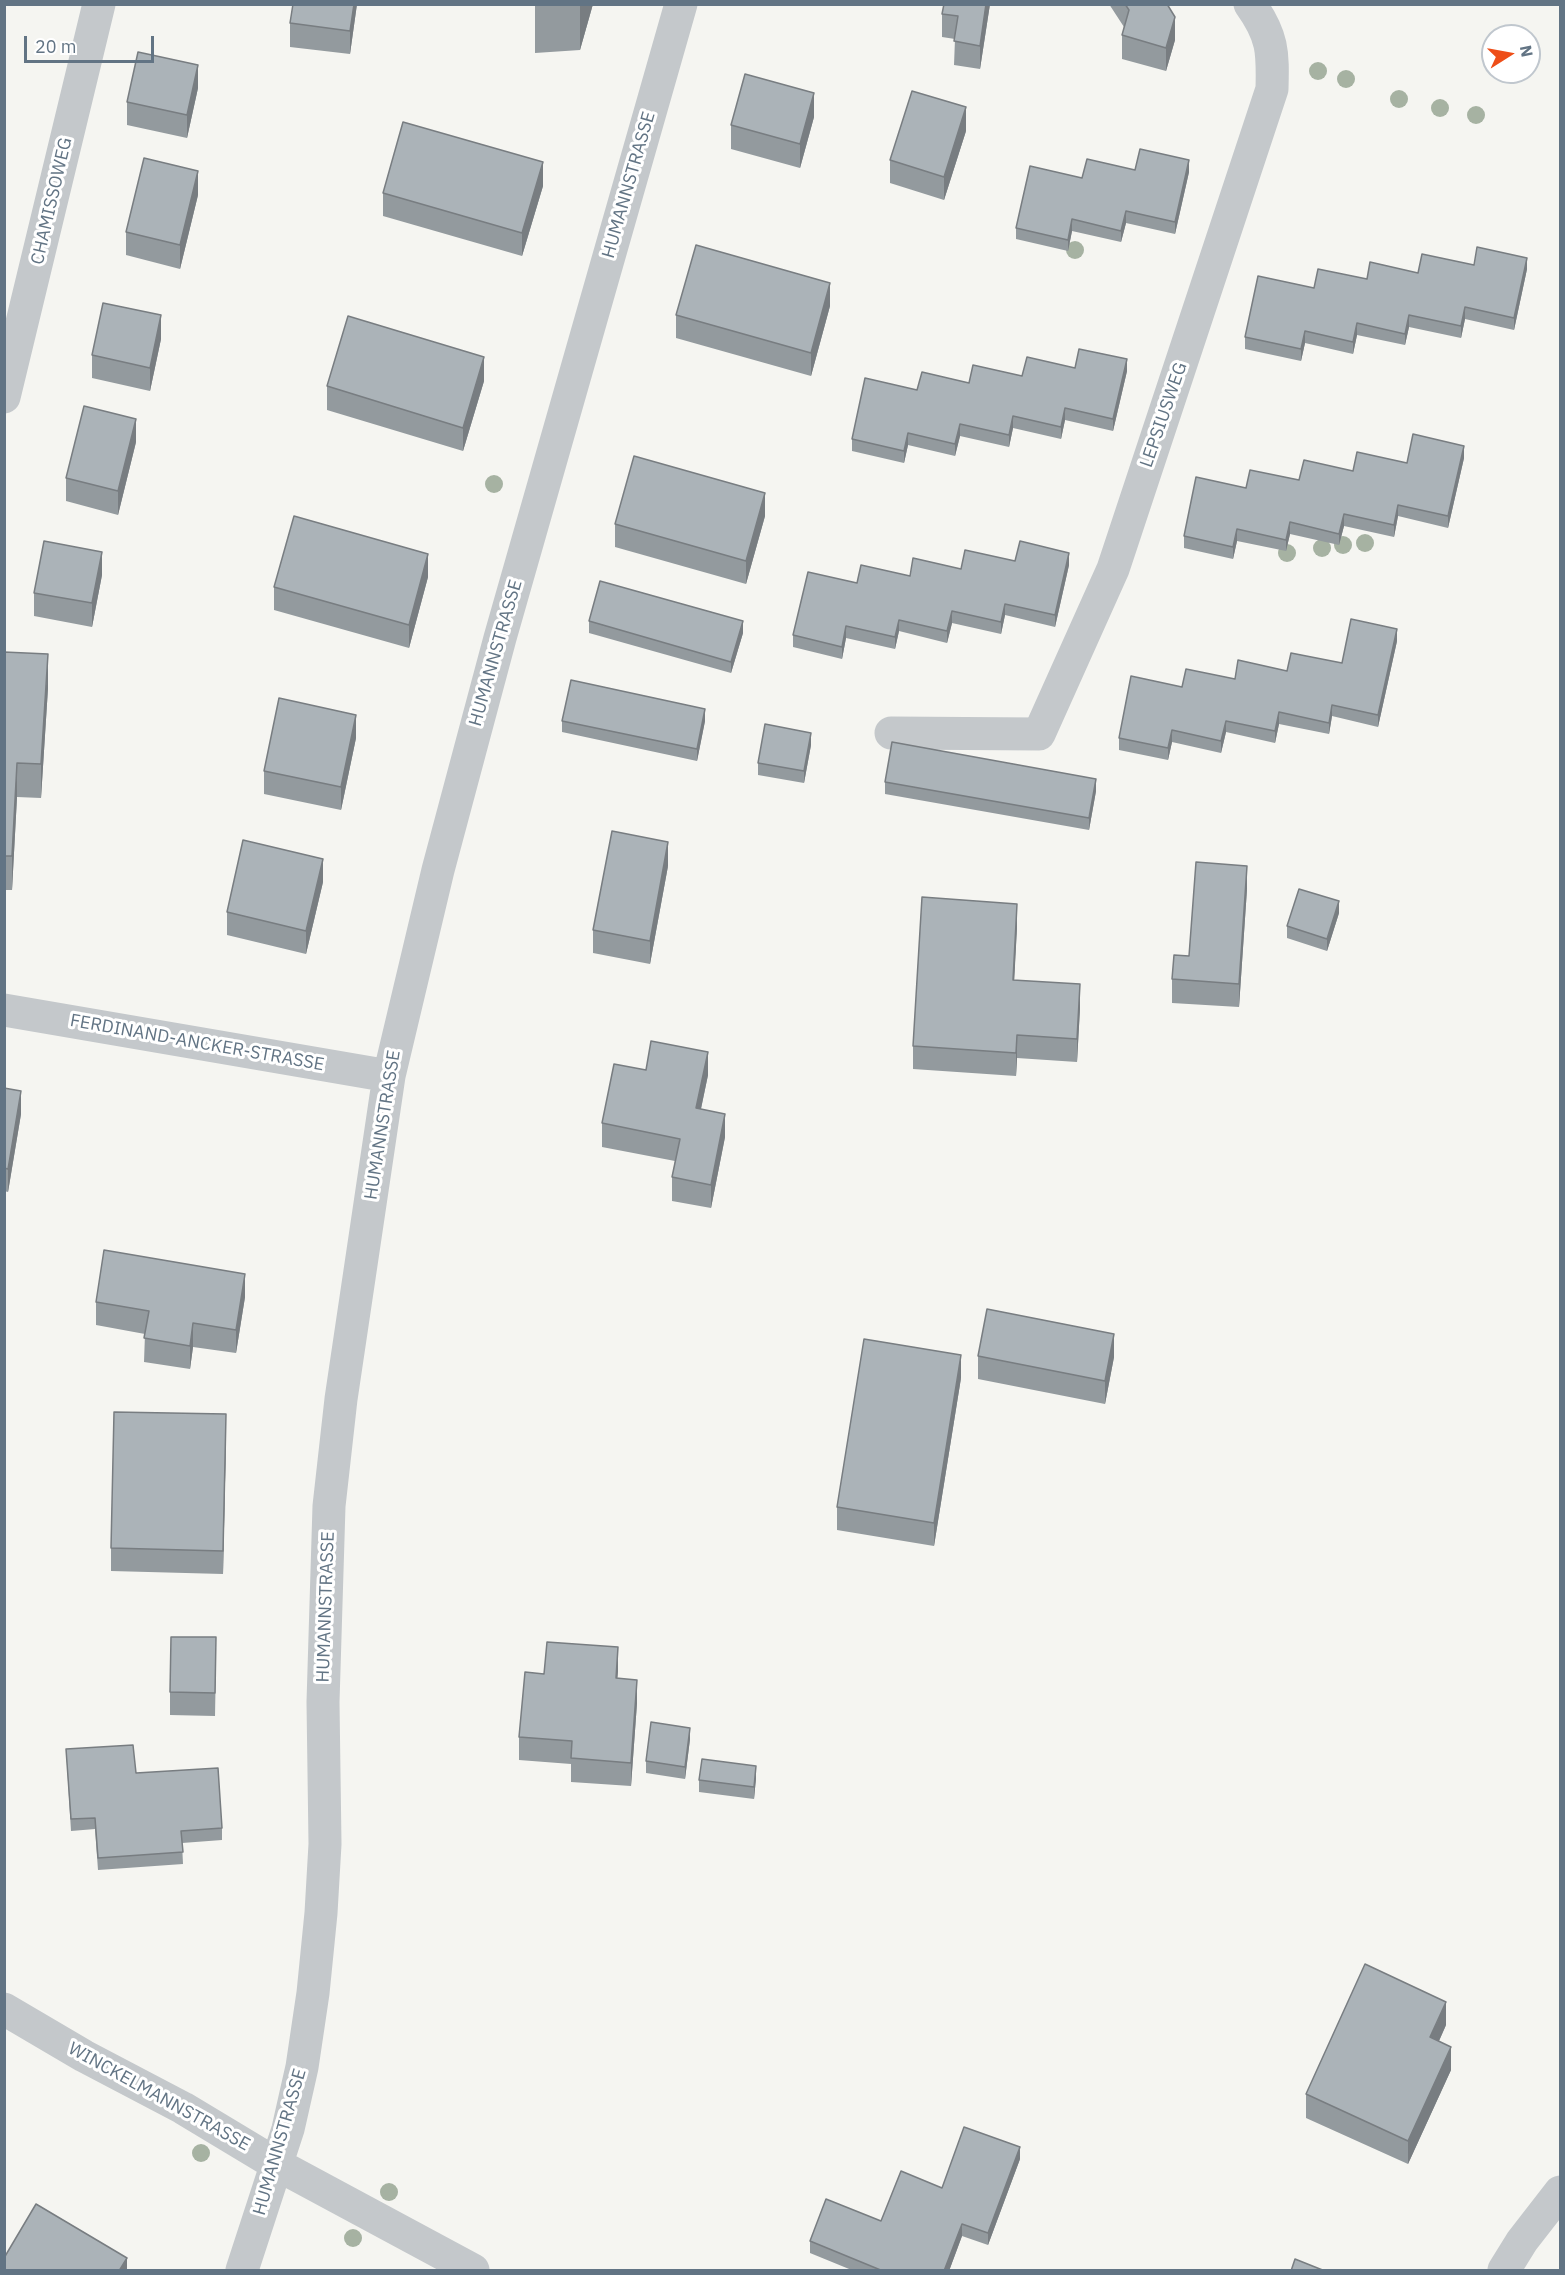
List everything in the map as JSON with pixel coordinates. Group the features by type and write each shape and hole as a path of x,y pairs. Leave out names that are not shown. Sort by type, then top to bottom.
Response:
{"street":[{"name":"CHAMISSOWEG","path":"4,397 99,4"},
{"name":"HUMANNSTRASSE","path":"242,2271 288,2129 302,2067 319,1936 325,1844 324,1702 329,1506 343,1388 389,1076 470,745 681,4"},
{"name":"LEPSIUSWEG","path":"891,733 1039,734 1113,569 1272,89 1273,52 1263,23 1250,4"},
{"name":"FERDINAND-ANCKER-STRASSE","path":"4,1010 389,1076"},
{"name":"WINCKELMANNSTRASSE","path":"4,2009 84,2056 192,2113 276,2164 473,2271"},
{"path":"1504,2271 1522,2241 1560,2192"}],"building":[{"path":"293,4 354,4 350,31 290,23"},
{"path":"944,4 986,4 980,46 954,41 958,16 942,14"},
{"path":"1125,4 1167,4 1175,17 1166,48 1122,35 1129,10"},
{"path":"138,52 198,65 187,115 127,102"},
{"path":"745,74 814,93 800,144 731,125"},
{"path":"912,91 966,107 944,177 890,160"},
{"path":"403,122 543,162 522,233 383,193"},
{"path":"1140,149 1189,160 1175,222 1126,211 1121,231 1072,219 1068,240 1016,228 1030,166 1082,178 1087,159 1135,170"},
{"path":"144,158 198,171 180,245 126,232"},
{"path":"696,245 830,283 811,353 676,315"},
{"path":"1477,247 1527,258 1514,318 1465,307 1461,326 1409,315 1405,334 1357,323 1353,342 1305,331 1301,349 1245,337 1258,276 1314,288 1318,269 1367,279 1370,262 1418,273 1422,254 1474,265"},
{"path":"103,303 161,315 150,368 92,355"},
{"path":"348,316 484,357 463,428 327,386"},
{"path":"1079,349 1127,359 1113,419 1065,408 1061,427 1013,416 1009,435 960,424 955,444 908,433 904,451 852,439 865,378 917,390 922,372 969,383 973,365 1022,376 1027,357 1075,368"},
{"path":"84,406 136,419 118,491 66,478"},
{"path":"1413,434 1464,446 1448,516 1398,505 1394,525 1344,514 1339,534 1290,522 1286,540 1237,529 1233,547 1184,536 1196,477 1246,488 1250,470 1299,480 1304,460 1353,471 1357,452 1407,463"},
{"path":"634,456 765,493 746,561 615,524"},
{"path":"294,516 428,554 409,625 274,587"},
{"path":"44,541 102,552 92,603 34,593"},
{"path":"1020,541 1069,553 1055,615 1005,604 1001,622 952,611 947,631 899,620 895,637 846,626 842,647 793,635 808,572 857,583 861,565 910,576 913,558 961,569 965,550 1015,561"},
{"path":"600,581 743,621 731,662 589,621"},
{"path":"1351,619 1397,629 1378,715 1332,705 1329,723 1279,712 1275,731 1226,721 1221,741 1172,730 1168,748 1119,738 1131,676 1182,687 1186,669 1235,679 1238,660 1287,671 1291,653 1342,663"},
{"path":"4,652 48,654 41,764 17,763 12,856 4,856"},
{"path":"571,680 705,709 697,749 562,721"},
{"path":"279,698 356,715 341,787 264,771"},
{"path":"765,724 811,733 804,771 758,763"},
{"path":"892,742 1096,779 1089,818 885,782"},
{"path":"612,831 668,842 650,941 593,930"},
{"path":"243,840 323,859 306,931 227,912"},
{"path":"1196,862 1247,866 1239,984 1172,979 1174,955 1189,956"},
{"path":"1299,889 1339,901 1327,939 1287,926"},
{"path":"922,897 1017,904 1013,980 1080,984 1077,1039 1017,1035 1016,1053 913,1046"},
{"path":"651,1041 708,1052 696,1108 725,1114 711,1185 672,1177 680,1139 602,1123 614,1064 646,1070"},
{"path":"4,1088 21,1091 8,1169 4,1168"},
{"path":"104,1250 245,1274 236,1330 193,1323 190,1346 144,1338 149,1311 96,1302"},
{"path":"987,1309 1114,1334 1105,1381 978,1356"},
{"path":"864,1339 961,1355 934,1523 837,1507"},
{"path":"114,1412 226,1414 223,1551 111,1548"},
{"path":"171,1637 216,1637 215,1693 170,1692"},
{"path":"547,1642 618,1647 616,1678 637,1680 631,1763 571,1758 572,1741 519,1737 525,1672 544,1674"},
{"path":"651,1722 690,1728 685,1767 646,1761"},
{"path":"133,1745 136,1773 218,1768 222,1828 181,1831 183,1852 98,1858 95,1818 71,1819 66,1749"},
{"path":"702,1759 756,1766 754,1787 699,1780"},
{"path":"1365,1964 1446,2002 1430,2037 1451,2047 1408,2141 1306,2094"},
{"path":"964,2127 1020,2147 988,2233 962,2224 944,2271 883,2271 810,2241 826,2199 881,2221 901,2171 942,2188"},
{"path":"36,2204 127,2258 119,2271 4,2271 4,2258"},
{"path":"1295,2259 1325,2271 1291,2271"}]}
